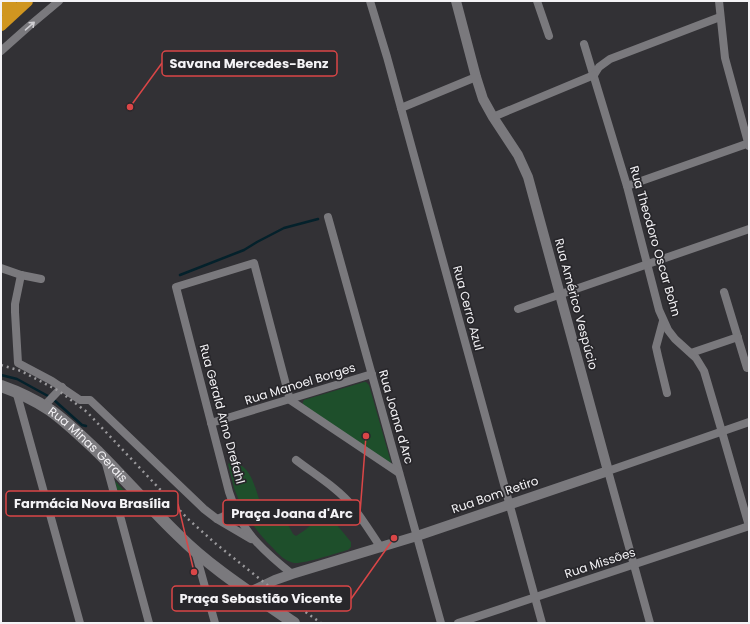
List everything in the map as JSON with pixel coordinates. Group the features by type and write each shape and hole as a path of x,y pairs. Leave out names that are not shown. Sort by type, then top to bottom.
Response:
{"highway":[{"path":"1,10 11,1"},
{"path":"1,25 27,1"}],"main road":[{"name":"Rua Minas Gerais","path":"1,386 16,391 44,406 66,423 104,459 178,536 218,569 294,623"}],"street":[{"path":"1,51 59,1"},
{"name":"Rua Cerro Azul","path":"370,1 383,42 542,623"},
{"name":"Rua Américo Vespúcio","path":"456,1 483,99 518,155 528,177 650,623"},
{"path":"536,1 549,36"},
{"path":"627,186 749,144 725,58 719,1"},
{"path":"493,117 594,75 599,67 610,59 720,17"},
{"name":"Rua Theodoro Oscar Bohn","path":"584,44 627,186 659,310 668,330 675,339 691,353 700,364 704,372 749,526"},
{"path":"401,108 476,78"},
{"name":"Rua Joana d'Arc","path":"328,217 441,623"},
{"path":"518,309 749,229"},
{"name":"Rua Gerald Arno Drefahl","path":"290,399 254,263 176,287 229,492 234,505 249,534 292,574"},
{"path":"1,268 21,275 41,279"},
{"path":"21,275 15,312 18,363 62,387 80,400 90,400 204,509 217,519 258,543"},
{"path":"724,292 747,368"},
{"path":"663,321 656,347 668,393"},
{"path":"691,353 738,337"},
{"name":"Rua Manoel Borges","path":"212,423 372,374"},
{"path":"44,406 62,387"},
{"path":"16,391 80,623"},
{"path":"290,399 399,473"},
{"name":"Rua Bom Retiro","path":"250,592 292,574 381,548 749,422"},
{"path":"104,459 149,623"},
{"path":"296,460 352,506 381,548"},
{"path":"217,519 228,514 234,505"},
{"name":"Rua Missões","path":"458,623 749,526"},
{"path":"194,550 215,623"}],"green space":[{"path":"364,382 369,385 392,466 303,406 304,400"},
{"path":"231,462 243,467 247,471 253,481 259,499 267,503 280,501 285,512 284,517 293,534 296,536 305,530 312,524 316,517 324,513 328,514 351,542 351,547 348,550 305,562 294,563 285,559 260,534 245,512 234,488 228,464"},
{"path":"115,481 137,504 121,505"}],"waterway":[{"path":"180,275 244,250 284,228 318,219"},
{"path":"1,375 17,379 48,396"},
{"path":"54,400 82,425 86,426"}],"railway":[{"path":"1,365 21,371 59,391 87,412 188,519 266,584 321,623"}],"place":[{"name":"Savana Mercedes-Benz","path":"130,107"},
{"name":"Praça Joana d'Arc","path":"366,436"},
{"name":"Praça Sebastião Vicente","path":"394,538"},
{"name":"Farmácia Nova Brasília","path":"194,572"}]}
